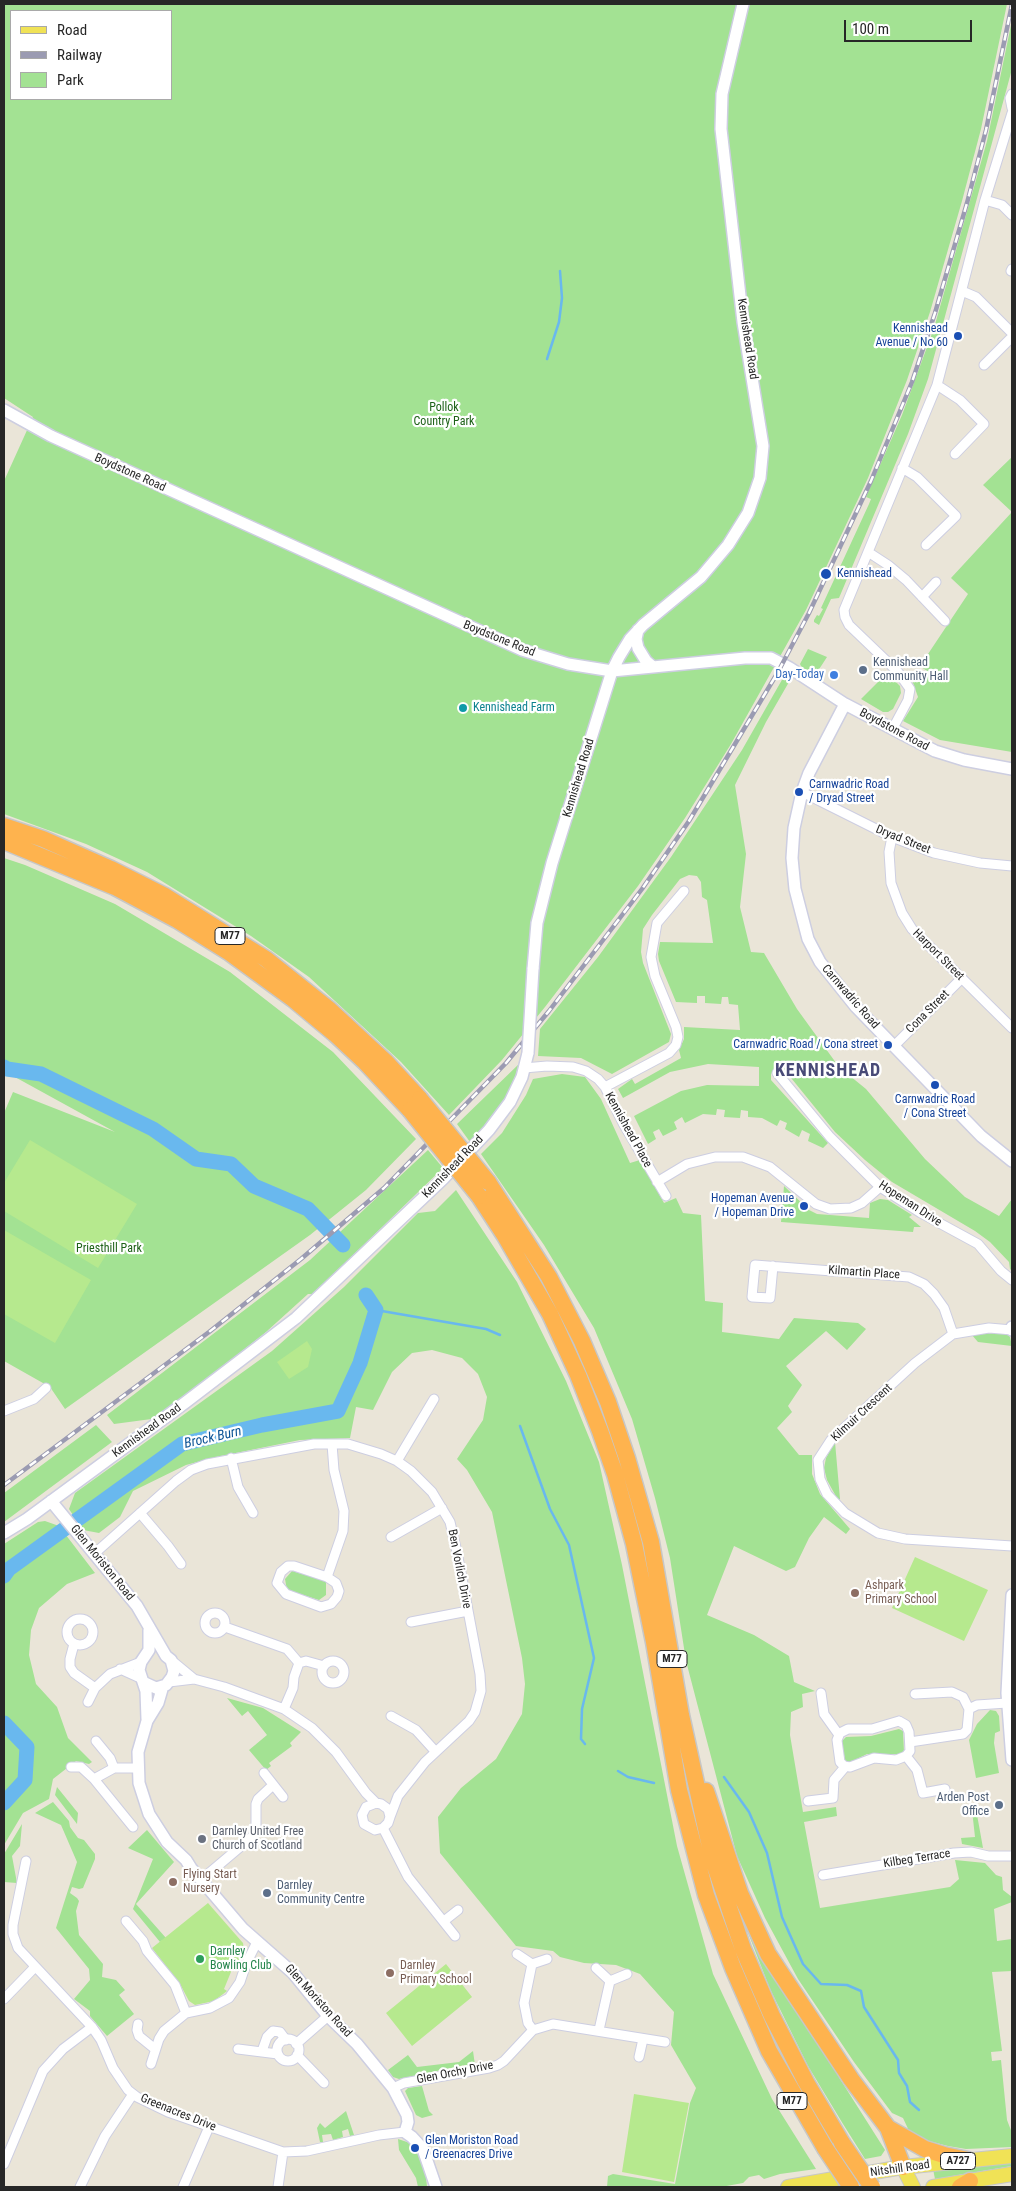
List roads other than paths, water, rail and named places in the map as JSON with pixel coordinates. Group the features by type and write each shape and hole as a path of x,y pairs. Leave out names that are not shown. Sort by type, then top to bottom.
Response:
{"highway":[{"name":"M77","path":"4,826 42,839 111,869 164,896 250,949 330,1010 385,1061 510,1244 550,1314 586,1393 609,1455 623,1501 642,1578 673,1760 688,1831 718,1930 745,1998 769,2051 820,2149 837,2187"},
{"name":"M77","path":"4,841 115,886 177,920 252,968 317,1019 415,1104 488,1182 549,1277 582,1341 608,1402 627,1458 651,1542 681,1715 713,1860 744,1949 757,1983 790,2053 842,2143 872,2187"},
{"name":"M77","path":"681,1715 733,1872 758,1934 778,1969 816,2027 851,2079 888,2128 903,2167"},
{"name":"M77","path":"888,2128 925,2149 968,2160"},
{"name":"M77","path":"820,2149 851,2187"}],"main road":[{"name":"Nitshill Road","path":"788,2187 903,2167 1012,2156"},
{"path":"903,2167 913,2187"},
{"name":"Nitshill Road","path":"933,2187 965,2184 1012,2174"}],"street":[{"name":"Kennishead Road","path":"4,1533 51,1501 248,1356 303,1312 431,1191 476,1145 510,1102 528,1053 533,969 540,906 612,671 625,645 638,630 701,577 728,545 748,513 762,466 763,446 743,322 721,129 722,94 743,4"},
{"path":"1012,94 1010,98 1012,108"},
{"path":"892,730 908,700 910,688 905,680 849,625 845,617 846,601 937,385 985,200 1012,113"},
{"path":"985,200 1002,205 1012,215"},
{"path":"962,291 976,297 1012,333"},
{"path":"984,365 1012,337"},
{"path":"937,385 960,400 984,424 955,454"},
{"name":"Boydstone Road","path":"4,410 51,436 501,641 568,664 612,671 745,658 771,658 790,668 845,704 935,752 964,760 1012,769"},
{"path":"902,468 917,477 956,516 926,545"},
{"path":"868,552 888,565 945,621"},
{"path":"922,597 936,582"},
{"path":"638,630 636,639 638,648 646,661 653,667"},
{"name":"Carnwadric Road","path":"845,704 818,754 802,792 794,828 792,858 795,889 808,939 820,962 837,986 981,1136 1012,1161"},
{"name":"Dryad Street","path":"802,792 892,837 949,857 1012,866"},
{"name":"Harport Street","path":"892,837 888,852 890,874 895,896 902,913 912,929 1012,1028"},
{"path":"605,1087 669,1053 676,1045 678,1037 676,1027 655,976 651,957 657,923 684,891"},
{"name":"Cona Street","path":"894,1046 962,978"},
{"name":"Kennishead Place","path":"524,1068 547,1066 573,1067 586,1071 598,1079 605,1087 624,1125 666,1196"},
{"name":"Hopeman Drive","path":"777,1073 830,1137 880,1187 921,1213 978,1244 1001,1271 1012,1280"},
{"path":"657,1182 687,1164 715,1157 730,1156 743,1157 770,1166 816,1204 830,1209 851,1208 862,1203 880,1187"},
{"name":"Kilmartin Place","path":"773,1266 909,1277 924,1284 934,1294 944,1308 953,1334"},
{"name":"Kilmuir Crescent","path":"1012,1329 989,1328 953,1334 915,1363 831,1440 818,1460 820,1479 827,1494 845,1513 878,1533 905,1539 1012,1546"},
{"path":"4,1411 34,1399 46,1388"},
{"path":"397,1461 434,1400"},
{"name":"Ben Vorlich Drive","path":"94,1554 185,1474 207,1464 231,1458 314,1444 364,1447 397,1461 422,1481 450,1522 480,1674 481,1691 469,1721 435,1751 398,1796 390,1817"},
{"path":"328,1576 343,1531 344,1520 343,1503 334,1470 332,1444"},
{"path":"231,1458 238,1487 253,1513"},
{"name":"Glen Moriston Road","path":"51,1501 137,1606 174,1671 147,1721"},
{"path":"391,1537 442,1508"},
{"path":"140,1513 168,1546 180,1564"},
{"path":"288,1566 328,1576 336,1583 338,1591 334,1601 326,1607 286,1594 277,1583 279,1575 288,1566"},
{"path":"1012,1594 1009,1697 1012,1760"},
{"path":"411,1622 468,1611"},
{"path":"225,1627 287,1649 299,1663"},
{"name":"Glen Moriston Road","path":"149,1628 150,1644 139,1670 148,1703 147,1721 138,1752 140,1790 149,1814 167,1842 186,1860 243,1929 293,1973 328,2016 357,2044 393,2088 407,2115 405,2132"},
{"path":"74,1644 70,1667 74,1673 95,1688"},
{"path":"88,1702 95,1688 110,1674 156,1653 168,1658 194,1679 224,1687 284,1709 312,1728 336,1752 358,1784 388,1809 390,1817 388,1824 384,1828 375,1830 367,1827 363,1820 364,1811 358,1784"},
{"path":"299,1663 306,1661 324,1666"},
{"path":"284,1709 293,1688 294,1677 299,1663"},
{"path":"120,1669 142,1680 149,1686 194,1679"},
{"path":"910,1742 962,1734 967,1730 969,1709 963,1697 952,1692 916,1694"},
{"path":"821,1693 824,1714 838,1735 838,1758 845,1767"},
{"path":"969,1709 977,1705 1009,1697"},
{"path":"391,1716 416,1730 435,1751"},
{"path":"808,1801 833,1798 834,1780 845,1767 854,1766 874,1758 896,1760 906,1756 910,1751 908,1727 900,1721 872,1729 848,1729 838,1735"},
{"path":"96,1741 110,1758 114,1768"},
{"path":"906,1756 917,1770 924,1793 945,1789"},
{"path":"71,1767 81,1767 94,1779 134,1827"},
{"path":"94,1779 114,1768 138,1768"},
{"path":"264,1773 283,1797"},
{"path":"201,1880 253,1836 256,1831 256,1804 258,1798 273,1785"},
{"name":"Ben Vorlich Drive","path":"379,1803 398,1796"},
{"path":"364,1811 369,1805 379,1803"},
{"path":"384,1828 408,1877 455,1936"},
{"name":"Kilbeg Terrace","path":"823,1875 954,1853 971,1852 988,1856 1012,1856"},
{"name":"Greenacres Drive","path":"26,1862 8,1924 18,1948 92,2027 101,2040 113,2068 133,2094 152,2105 283,2152 307,2151 379,2135 405,2132"},
{"path":"444,1921 458,1910"},
{"path":"126,1922 143,1941 147,1951 175,1985 186,2013"},
{"path":"151,2064 155,2049 164,2031 186,2013 210,2008 230,1998 240,1982 246,1964 258,1942"},
{"path":"518,1954 532,1964"},
{"path":"532,1964 547,1959"},
{"path":"532,1964 524,2003 528,2023 533,2030 553,2024 665,2042"},
{"path":"4,1999 35,1968"},
{"path":"596,1968 610,1981"},
{"path":"610,1981 627,1974"},
{"path":"599,2030 610,1981"},
{"path":"296,2044 328,2016"},
{"path":"138,2024 139,2036 155,2049"},
{"path":"4,2164 7,2148 43,2071 63,2049 92,2027"},
{"path":"262,2051 267,2037 273,2030 280,2032 286,2040 296,2044 298,2049 297,2055 293,2059 287,2061 281,2059 278,2054 277,2047 286,2040"},
{"name":"Glen Orchy Drive","path":"393,2088 411,2082 482,2069 498,2064 504,2061 533,2030"},
{"path":"639,2057 643,2039"},
{"path":"238,2049 278,2054"},
{"path":"297,2055 324,2083"},
{"path":"80,2187 105,2136 133,2094"},
{"path":"183,2187 209,2127"},
{"path":"405,2132 423,2149 431,2166 436,2187"},
{"path":"278,2187 283,2152"}],"waterway":[{"path":"547,359 559,322 562,298 560,271"},
{"name":"Brock Burn","path":"4,1067 41,1074 153,1129 196,1159 231,1164 254,1186 308,1209 343,1245"},
{"name":"Brock Burn","path":"4,1576 9,1569 182,1444 262,1425 338,1411 360,1363 376,1310 366,1295"},
{"path":"376,1310 486,1329 500,1335"},
{"path":"520,1426 550,1509 569,1545 594,1658 582,1709 581,1739 585,1744"},
{"name":"Brock Burn","path":"4,1723 27,1747 25,1780 4,1803"},
{"path":"618,1771 628,1777 654,1783"},
{"path":"724,1777 749,1812 767,1853 782,1917 803,1964 821,1984 847,1985 861,1991 864,2007 898,2060 899,2073 907,2086 910,2102 919,2110"}],"railway":[{"path":"4,1485 209,1332 301,1259 384,1188 506,1063 549,1011 642,889 689,821 778,672 809,613 871,481 912,382 935,313 967,203 986,130 1012,4"}],"place":[{"name":"Kennishead Avenue / No 60","path":"958,336"},
{"name":"Kennishead","path":"826,574"},
{"name":"Kennishead Community Hall","path":"863,670"},
{"name":"Day-Today","path":"834,675"},
{"name":"Kennishead Farm","path":"463,708"},
{"name":"Carnwadric Road / Dryad Street","path":"799,792"},
{"name":"Carnwadric Road / Cona street","path":"888,1045"},
{"name":"Carnwadric Road / Cona Street","path":"935,1085"},
{"name":"Hopeman Avenue / Hopeman Drive","path":"804,1206"},
{"name":"Ashpark Primary School","path":"855,1593"},
{"name":"Arden Post Office","path":"999,1805"},
{"name":"Darnley United Free Church of Scotland","path":"202,1839"},
{"name":"Flying Start Nursery","path":"173,1882"},
{"name":"Darnley Community Centre","path":"267,1893"},
{"name":"Darnley Bowling Club","path":"200,1959"},
{"name":"Darnley Primary School","path":"390,1973"},
{"name":"Glen Moriston Road / Greenacres Drive","path":"415,2148"}],"district":[{"name":"KENNISHEAD","path":"828,1071"}],"park label":[{"name":"Pollok Country Park","path":"444,415"},
{"name":"Priesthill Park","path":"109,1249"}]}
